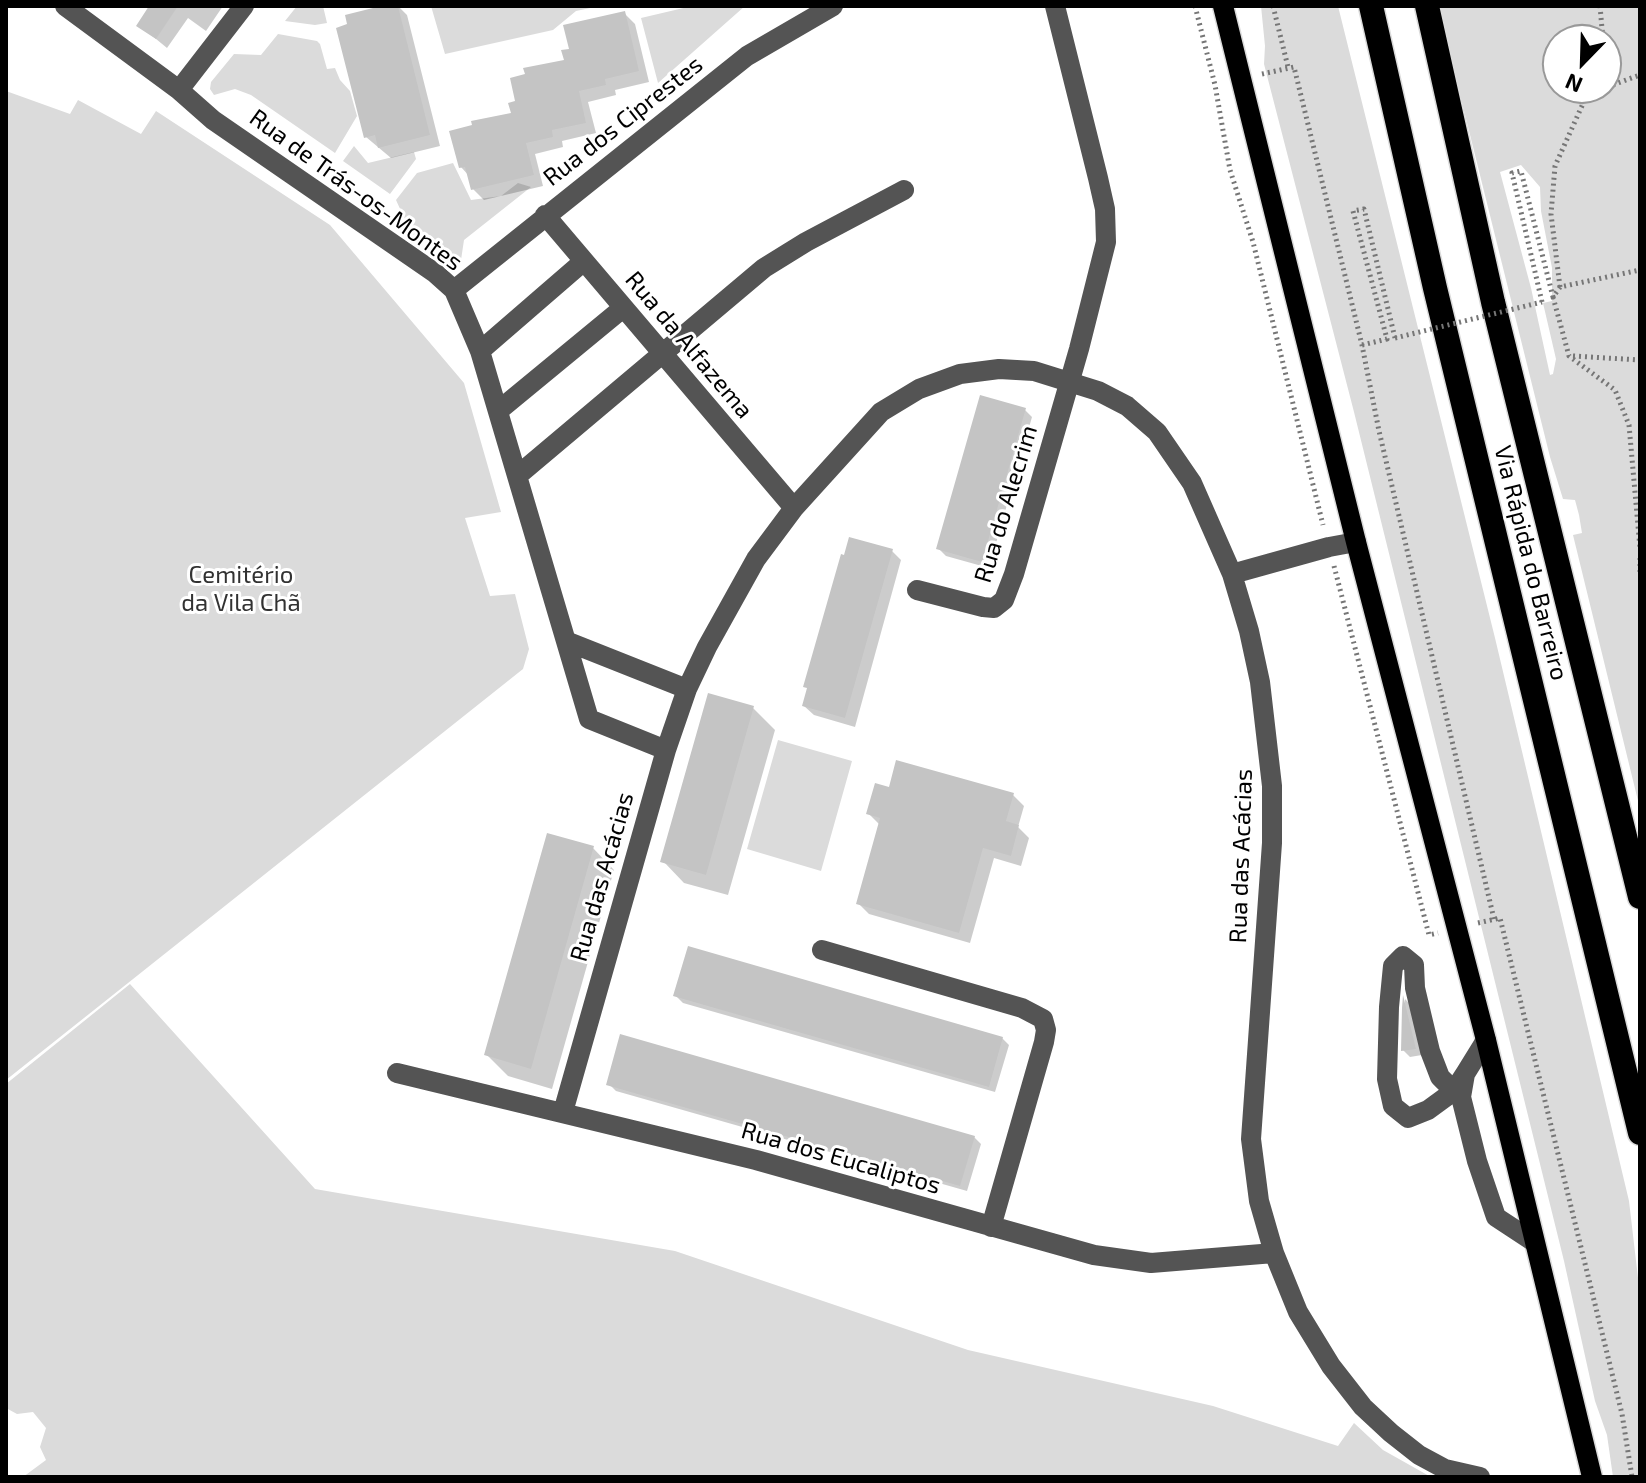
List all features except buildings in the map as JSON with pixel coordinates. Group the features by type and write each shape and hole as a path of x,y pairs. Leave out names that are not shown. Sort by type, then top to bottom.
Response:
{"highway":[{"name":"Via Rápida do Barreiro","path":"1371,6 1435,288 1640,1133"},
{"name":"Via Rápida do Barreiro","path":"1427,6 1497,317 1640,897"}],"main road":[{"path":"1223,6 1356,542 1486,1040 1592,1477"}],"street":[{"name":"Rua de Trás-os-Montes","path":"65,6 179,90 213,120 422,264 454,290 480,351 589,719 666,750"},
{"path":"179,90 244,6"},
{"name":"Rua dos Ciprestes","path":"454,290 747,56 833,6"},
{"path":"1055,6 1105,209 1106,242 1070,381"},
{"path":"517,476 764,268 904,190"},
{"name":"Rua da Alfazema","path":"545,215 794,508"},
{"path":"480,351 584,261"},
{"path":"498,411 623,308"},
{"name":"Rua das Acácias","path":"563,1112 666,750 687,689 756,559 794,508 881,412 919,389 960,374 999,369 1034,371 1070,381 1127,406 1157,432 1192,483 1232,574 1249,631 1260,682 1272,786 1272,843 1251,1139 1259,1201 1274,1253 1298,1312 1331,1366 1363,1407 1419,1455 1445,1469 1480,1477"},
{"name":"Rua do Alecrim","path":"917,590 983,607 994,608 1004,600 1070,381"},
{"path":"1232,574 1356,542"},
{"path":"566,641 687,689"},
{"path":"822,950 1022,1008 1043,1019 1046,1030 1044,1042 991,1227"},
{"path":"1486,1040 1460,1088 1428,1110 1408,1118 1393,1106 1387,1079 1393,966 1403,956 1414,965 1415,988 1430,1051 1440,1077 1460,1088 1477,1161 1496,1217 1534,1242"},
{"name":"Rua dos Eucaliptos","path":"397,1073 756,1160 991,1227 1122,1260 1151,1263 1274,1253"}],"path":[{"path":"1195,6 1215,85 1230,170 1253,242 1323,525"},
{"path":"1273,6 1288,67"},
{"path":"1261,74 1294,67 1362,345 1379,431 1494,919"},
{"path":"1553,297 1560,287 1551,214 1555,166 1584,104"},
{"path":"1362,345 1387,339 1353,211 1364,209 1395,338 1542,302 1512,173 1521,171 1569,356 1615,390 1629,425 1640,548"},
{"path":"1560,287 1640,270"},
{"path":"1569,356 1640,360"},
{"path":"1332,558 1429,935 1443,931"},
{"path":"1640,558 1640,576"},
{"path":"1472,924 1500,918 1622,1414 1632,1477"}],"green space":[{"path":"297,6 323,6 327,23 315,25 285,21"},
{"path":"431,6 600,6 576,11 553,30 445,54"},
{"path":"692,6 745,6 658,83 641,18"},
{"path":"1261,6 1338,6 1495,638 1629,1201 1640,1295 1640,1477 1613,1477 1607,1435 1595,1401 1564,1261 1354,412 1264,64"},
{"path":"1438,6 1640,6 1640,809 1573,535 1582,533 1579,515 1575,500 1563,499","holes":["1521,165 1540,187 1541,211 1552,268 1552,301 1543,303 1556,359 1553,374 1550,375 1500,172"]},
{"path":"278,34 317,41 327,69 335,68 350,91 357,116 335,153 251,95 235,89 214,95 210,89 211,82 234,54 261,55"},
{"name":"Cemitério da Vila Chã","path":"6,91 70,114 78,100 141,134 156,111 330,225 464,383 501,512 465,518 490,596 515,594 529,649 523,669 6,1080"},
{"path":"354,146 368,163 414,152 416,159 390,194 343,161"},
{"path":"453,163 471,200 501,196 518,183 531,187 464,240 461,260 456,263 411,233 396,200 417,173"},
{"path":"778,740 852,761 821,871 747,849"},
{"path":"130,984 315,1189 675,1251 968,1350 1213,1406 1338,1446 1354,1423 1383,1450 1431,1477 23,1477 46,1460 40,1447 46,1428 33,1412 17,1414 6,1408 6,1084"}]}
